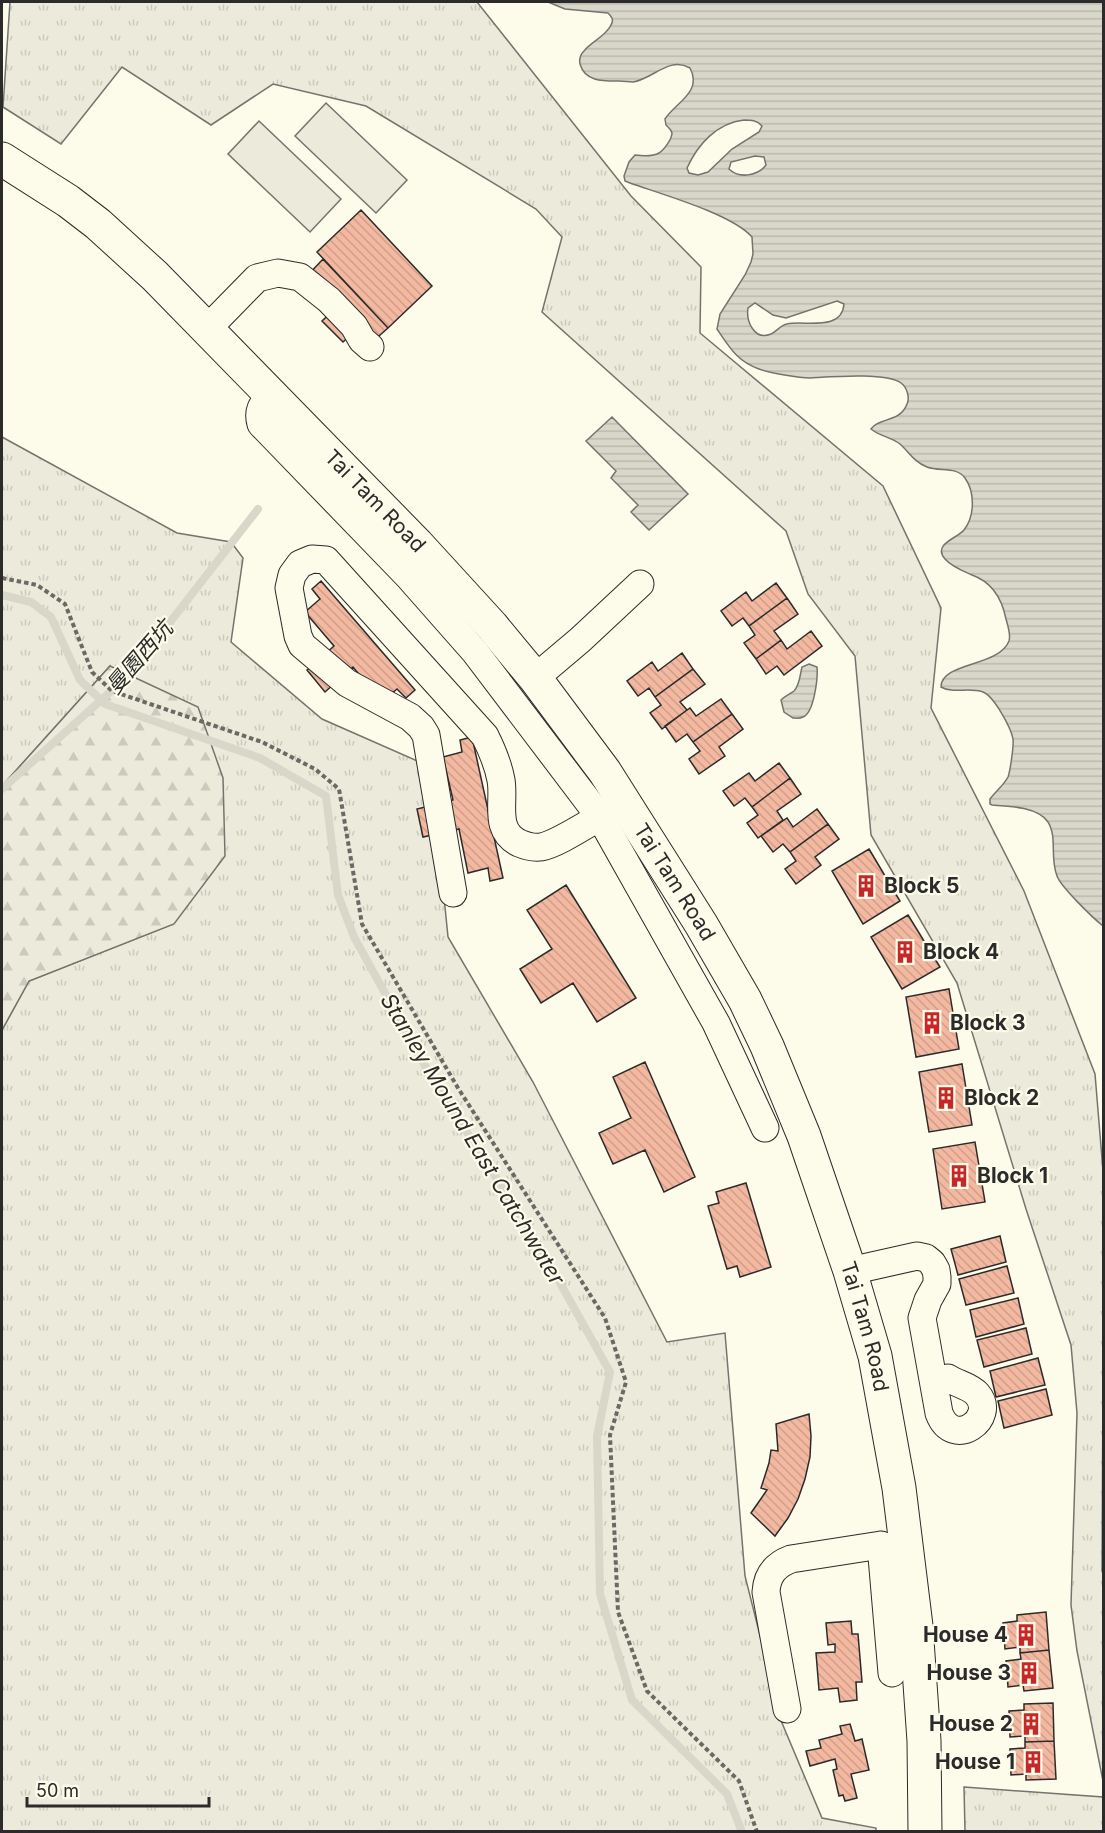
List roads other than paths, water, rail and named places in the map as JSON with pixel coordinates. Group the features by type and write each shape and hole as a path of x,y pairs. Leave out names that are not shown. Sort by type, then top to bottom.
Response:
{"main road":[{"name":"Tai Tam Road","path":"2,159 45,185 98,224 155,276 272,394 492,626 586,745 613,810 723,961 745,1000 767,1046 804,1136 850,1271 875,1356 889,1422 895,1549 921,1688 925,1832"}],"lane":[{"path":"207,328 257,278 278,273 300,277 329,300 354,326 366,344"},
{"path":"272,394 260,407 261,424 408,576 613,810 765,1128"},
{"path":"453,892 426,735 410,717 347,683 302,645 298,636 289,588 292,575 300,564 312,559 326,560 485,736 496,758 501,783 501,821 507,833 516,842 528,847 542,847 613,810"},
{"path":"535,678 640,584"},
{"path":"850,1271 917,1256 926,1258 932,1263 936,1270 937,1284 923,1309 922,1327 939,1413 947,1426 960,1431 967,1429 974,1425 982,1413 981,1400 972,1389 948,1378"},
{"path":"787,1709 766,1584 775,1568 791,1559 895,1549 892,1673"}],"waterway":[{"name":"曼園西坑","path":"2,789 129,675 258,509"},
{"name":"Stanley Mound East Catchwater","path":"2,595 31,602 51,617 80,680 105,704 260,758 326,796 338,895 354,937 428,1071 537,1242 610,1372 597,1436 600,1594 632,1700 727,1794 742,1832"}],"place":[{"name":"Block 5","path":"866,886"},
{"name":"Block 4","path":"905,952"},
{"name":"Block 3","path":"932,1023"},
{"name":"Block 2","path":"946,1098"},
{"name":"Block 1","path":"959,1176"},
{"name":"House 4","path":"1026,1635"},
{"name":"House 3","path":"1029,1673"},
{"name":"House 2","path":"1031,1724"},
{"name":"House 1","path":"1033,1762"}]}
